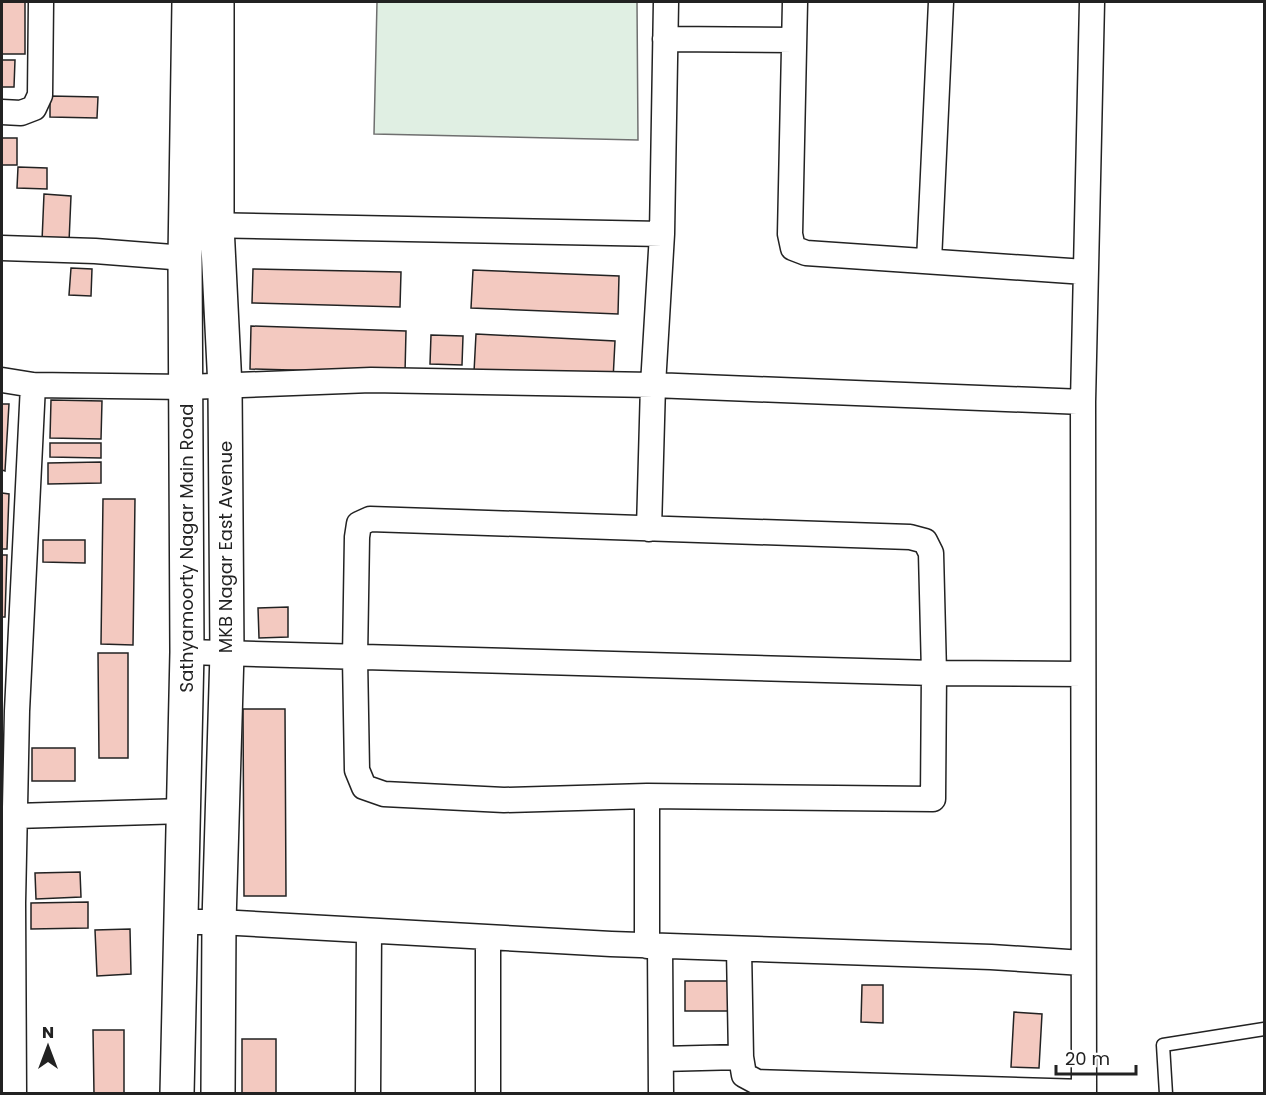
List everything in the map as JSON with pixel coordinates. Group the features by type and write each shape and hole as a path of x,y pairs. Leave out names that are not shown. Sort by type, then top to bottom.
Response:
{"main road":[{"name":"Sathyamoorty Nagar Main Road","path":"177,1094 187,652 185,258 201,225 189,2"},
{"name":"MKB Nagar East Avenue","path":"218,2 201,225 225,387 227,653 219,922 218,1094"}],"street":[{"path":"2,112 21,113 34,108 40,95 41,2"},
{"path":"649,529 653,385 662,234 666,2"},
{"path":"795,2 790,234 793,248 806,253 1085,272"},
{"path":"929,261 941,2"},
{"path":"739,949 741,1057 744,1075 757,1082 1084,1093 1083,402 1092,2"},
{"path":"665,39 794,40"},
{"path":"201,225 662,234"},
{"path":"2,248 95,251 185,258"},
{"path":"2,380 33,385 187,387 371,380 653,385 1083,402"},
{"path":"14,1094 7,903 15,816 9,711 33,385"},
{"path":"370,519 649,529 910,537 925,541 932,553 933,799 647,795 504,800 384,794 364,787 357,770 355,658 359,524 370,519"},
{"path":"187,652 934,673 1083,674"},
{"path":"647,795 661,1094"},
{"path":"15,816 185,811"},
{"path":"182,922 219,922 653,946 1083,963"},
{"path":"368,1094 369,932"},
{"path":"488,938 489,1094"},
{"path":"661,1059 741,1057"}],"lane":[{"path":"1167,1094 1162,1045 1264,1029"}],"green space":[{"path":"377,2 637,2 638,140 374,134"}],"building":[{"path":"2,2 25,2 25,54 2,54"},
{"path":"2,60 15,60 14,87 2,87"},
{"path":"50,96 98,97 97,118 50,117"},
{"path":"2,138 17,138 17,165 2,165"},
{"path":"18,167 47,168 47,189 17,188"},
{"path":"44,194 71,196 69,242 42,241"},
{"path":"71,268 92,269 91,296 69,295"},
{"path":"253,269 401,272 400,307 252,303"},
{"path":"473,270 619,276 618,314 471,308"},
{"path":"251,326 406,331 405,373 250,369"},
{"path":"476,334 615,341 613,380 474,372"},
{"path":"431,335 463,336 462,365 430,364"},
{"path":"51,400 102,401 101,439 50,438"},
{"path":"2,404 9,404 5,471 2,470"},
{"path":"50,443 101,443 101,458 50,457"},
{"path":"101,462 101,483 48,484 48,463"},
{"path":"2,493 9,494 7,549 2,549"},
{"path":"103,499 135,499 133,645 101,644"},
{"path":"43,540 85,540 85,563 43,562"},
{"path":"2,555 7,555 5,617 2,617"},
{"path":"288,607 288,637 259,638 258,608"},
{"path":"98,653 128,653 128,758 99,758"},
{"path":"243,709 285,709 286,896 244,896"},
{"path":"32,748 75,748 75,781 32,781"},
{"path":"80,872 81,897 36,899 35,873"},
{"path":"88,902 88,928 31,929 31,903"},
{"path":"130,929 131,974 97,976 95,930"},
{"path":"685,981 728,981 728,1011 685,1011"},
{"path":"862,985 883,985 883,1023 861,1022"},
{"path":"1014,1012 1042,1014 1039,1068 1011,1067"},
{"path":"93,1030 124,1030 124,1094 94,1094"},
{"path":"242,1039 276,1039 276,1094 242,1094"}]}
